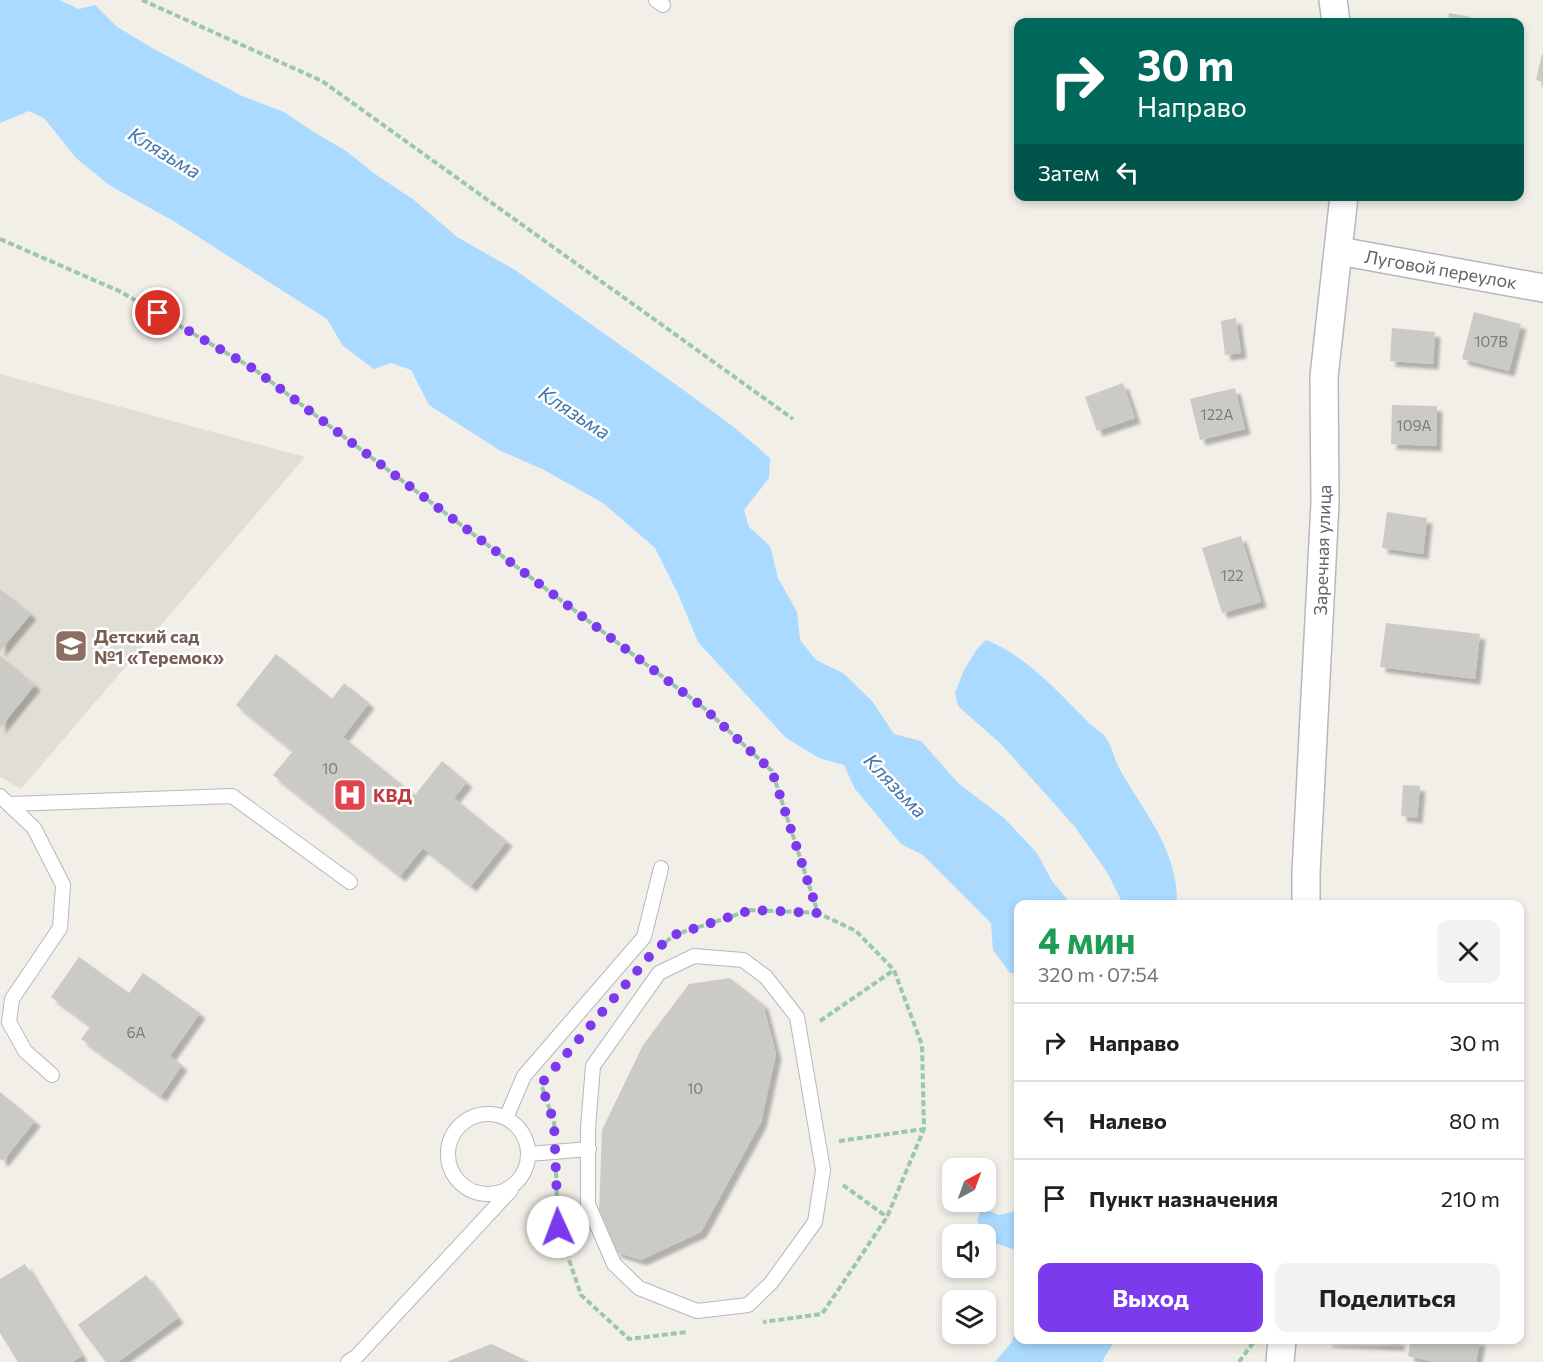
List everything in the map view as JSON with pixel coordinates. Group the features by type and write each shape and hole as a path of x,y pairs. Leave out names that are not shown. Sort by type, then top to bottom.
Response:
{"street":[{"path":"1333,0 1335,18"},
{"name":"Заречная улица","path":"1306,900 1325,503 1324,377 1344,201"},
{"name":"Луговой переулок","path":"1339,251 1543,288"},
{"path":"1280,1362 1282,1344"}],"lane":[{"path":"5,800 232,796 350,882"},
{"path":"5,800 34,828 63,885 60,928 12,999 9,1022 25,1051 52,1075"},
{"path":"507,1118 524,1076 644,937 661,868"},
{"path":"694,956 743,960 766,977 797,1017 818,1143 823,1170 815,1222 771,1283 748,1305 697,1311 639,1288 614,1264 588,1204 588,1128 592,1066 659,973 694,956"},
{"path":"348,1362 357,1356 516,1184 523,1175 529,1154 528,1143 523,1133 507,1118 494,1114 480,1114 467,1119 457,1128 450,1140 447,1153 456,1179 466,1188 479,1194 492,1195 516,1184"},
{"path":"529,1154 589,1149"}],"path":[{"path":"142,0 322,81 793,419"},
{"path":"0,239 119,291 254,369 704,708 772,771 818,913"},
{"path":"661,946 674,935 751,910 818,913 856,931 894,970 922,1045 924,1129 887,1217 822,1314 754,1323"},
{"path":"800,1035 894,970"},
{"path":"541,1084 554,1122 558,1227 581,1295 629,1339 697,1331"},
{"path":"818,1143 924,1129"},
{"path":"823,1170 887,1217"},
{"path":"1239,1362 1252,1344"}],"shaded area":[{"name":"Детский сад №1 «Теремок»","path":"0,374 305,457 21,789 0,777"}],"water":[{"name":"Клязьма","path":"0,0 59,0 79,9 95,5 116,26 152,48 242,96 284,112 346,151 414,200 457,237 515,270 735,428 770,458 769,478 744,510 749,527 770,546 778,578 797,612 800,640 816,660 843,673 872,701 894,734 921,741 958,783 1004,818 1037,853 1052,881 1068,900 1014,900 1014,973 1010,973 993,950 991,923 923,855 901,844 855,789 844,765 819,758 786,738 698,642 679,596 655,548 603,503 544,470 499,450 429,405 411,370 391,363 374,369 343,346 327,319 175,222 109,185 76,158 44,118 29,111 0,123"},
{"path":"986,640 1015,655 1054,687 1106,738 1119,768 1149,816 1166,849 1176,884 1177,900 1121,900 1107,872 1075,827 1001,744 958,706 955,693 964,670 977,649"},
{"path":"1014,1211 1014,1250 996,1243 996,1224 979,1224 977,1221 980,1212 999,1215"},
{"path":"1014,1336 1014,1344 1113,1344 1102,1362 995,1362"}],"building":[{"path":"1449,13 1471,17 1471,18 1448,18"},
{"path":"1543,54 1543,82 1536,80"},
{"path":"1474,312 1521,324 1509,371 1462,359"},
{"path":"1236,318 1241,353 1225,355 1221,321"},
{"path":"1392,328 1435,332 1433,364 1390,361"},
{"path":"1123,383 1135,418 1097,431 1085,397"},
{"path":"1235,388 1245,429 1200,440 1190,399"},
{"path":"1392,405 1437,406 1436,446 1391,444"},
{"path":"1387,512 1427,518 1423,554 1382,548"},
{"path":"1241,536 1261,602 1222,613 1202,548"},
{"path":"0,589 31,614 0,651"},
{"path":"1386,623 1480,634 1475,679 1380,667"},
{"path":"276,654 332,699 344,683 369,703 343,737 415,795 442,761 467,782 454,798 507,841 471,886 423,848 400,876 273,775 293,751 236,705"},
{"path":"0,656 35,685 0,728"},
{"path":"1403,785 1420,786 1417,818 1401,816"},
{"path":"79,957 129,993 143,973 200,1013 170,1056 182,1065 161,1096 81,1039 91,1026 51,997"},
{"path":"730,978 763,1004 776,1054 761,1122 701,1232 641,1260 616,1252 599,1213 602,1130 643,1045 689,984"},
{"path":"0,1092 35,1121 3,1161 0,1159"},
{"path":"25,1264 82,1356 72,1362 18,1362 0,1333 0,1279"},
{"path":"146,1275 178,1318 118,1362 106,1362 78,1325"},
{"path":"491,1344 530,1362 446,1362"},
{"path":"1410,1344 1479,1344 1476,1362 1435,1362 1408,1356"}],"place":[{"name":"Детский сад №1 «Теремок»","path":"71,646"},
{"name":"КВД","path":"350,795"}],"route":[{"path":"158,313 254,369 704,708 772,771 818,913 751,910 674,935 654,951 541,1084 554,1122 558,1227"}]}
